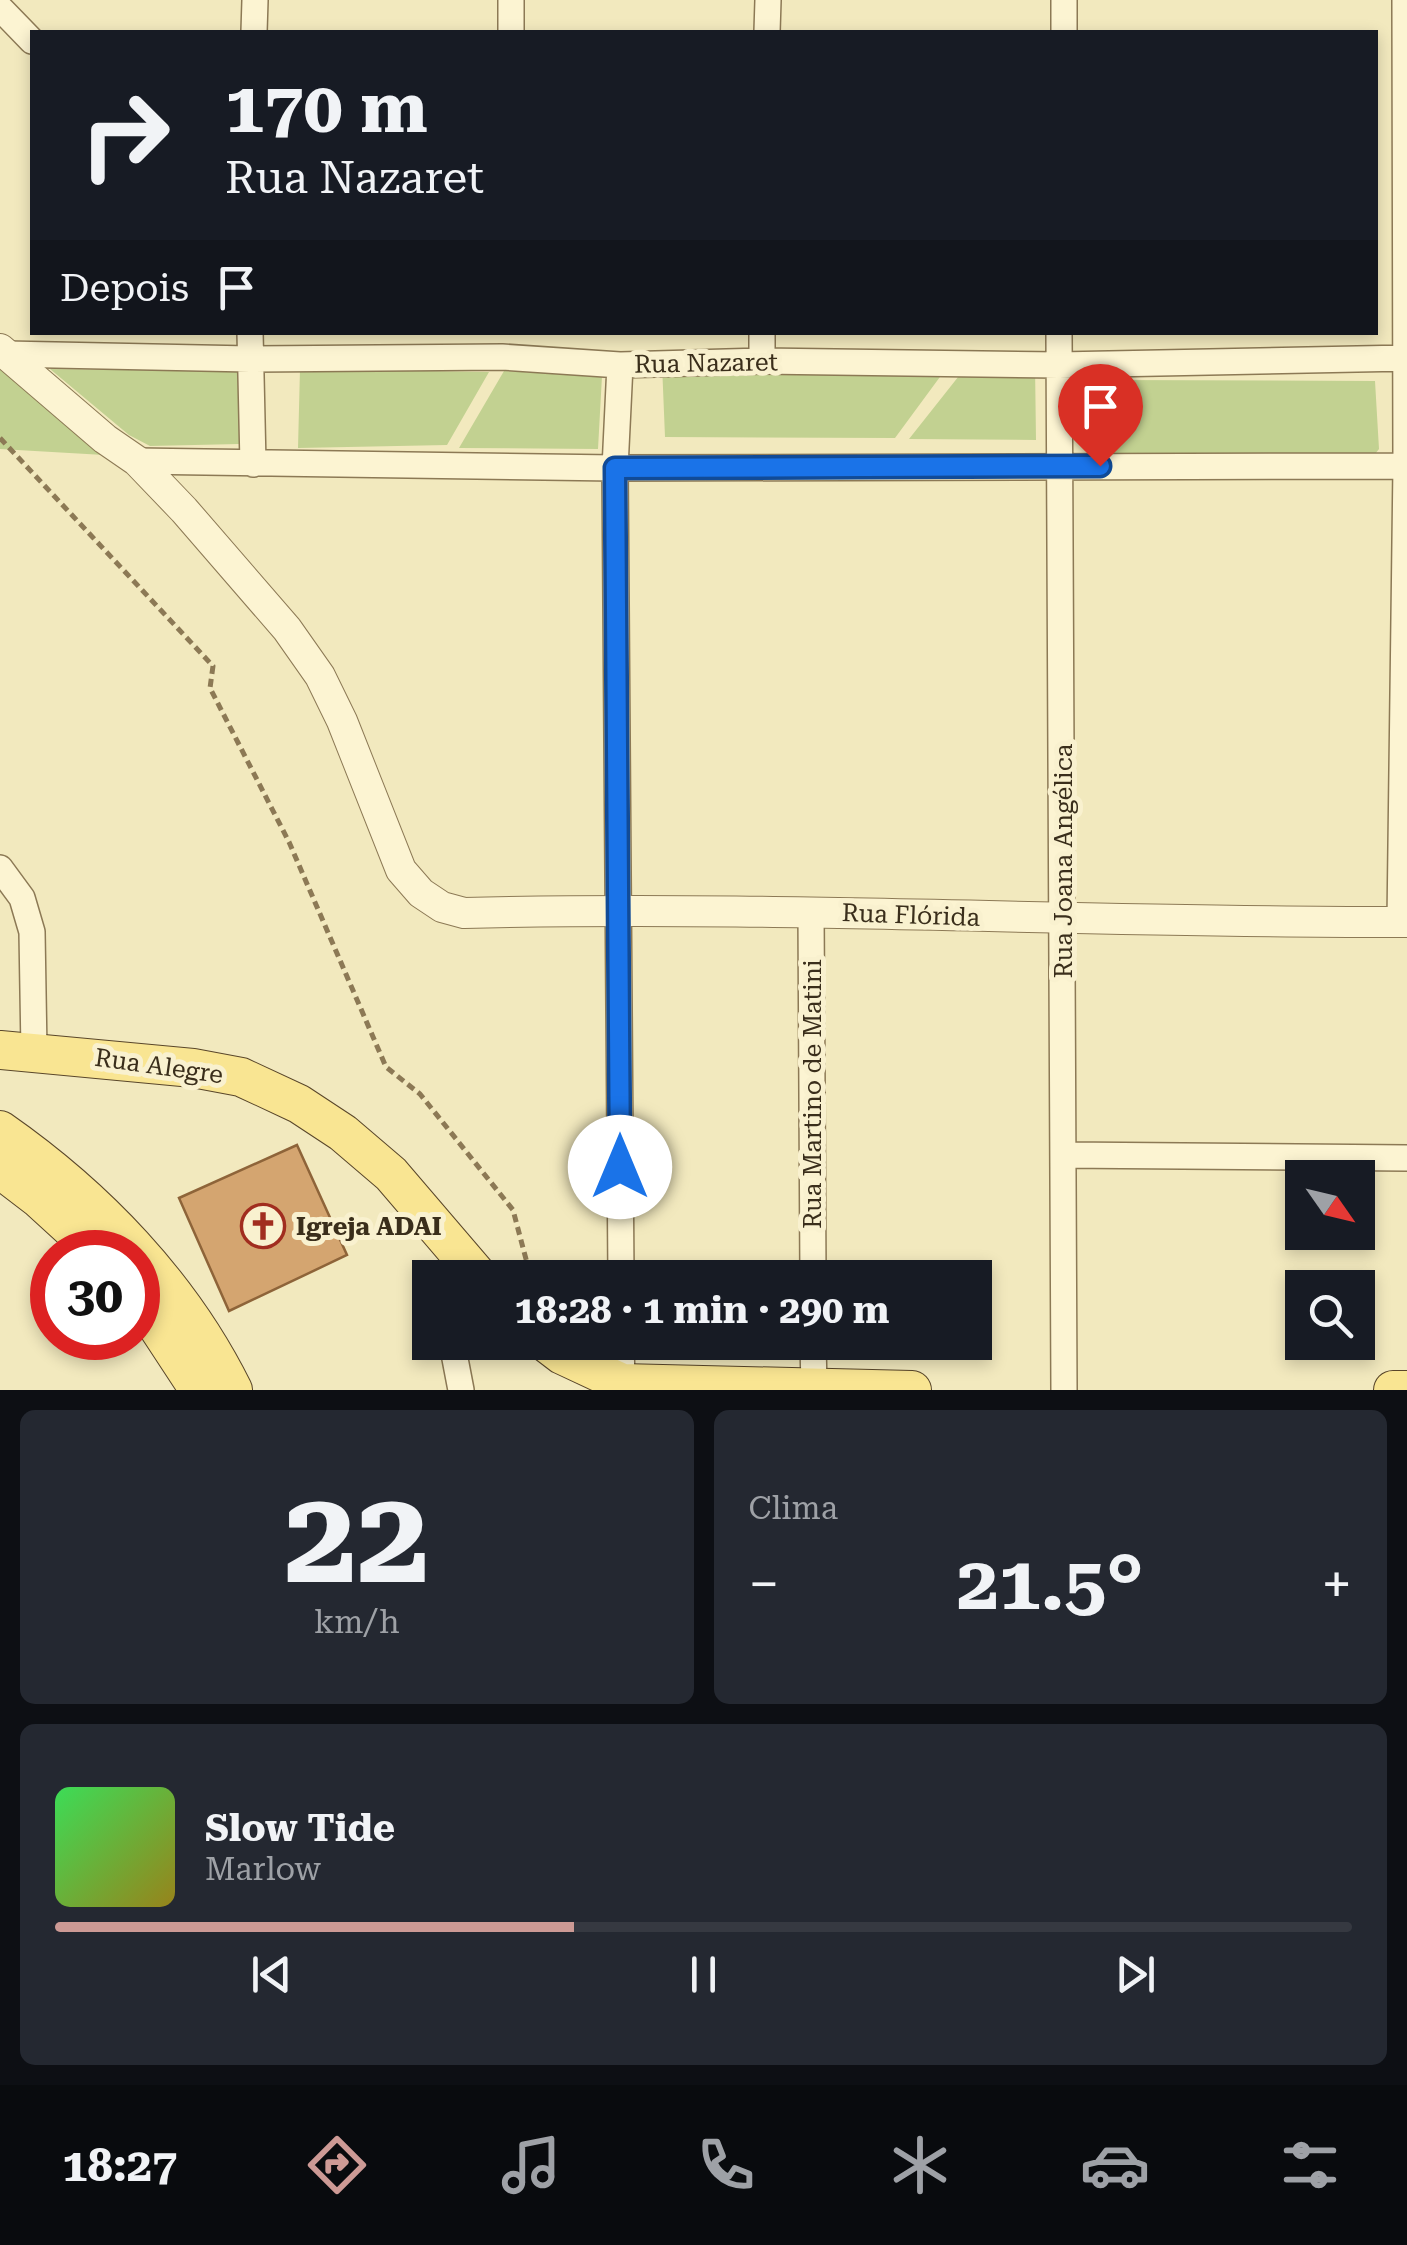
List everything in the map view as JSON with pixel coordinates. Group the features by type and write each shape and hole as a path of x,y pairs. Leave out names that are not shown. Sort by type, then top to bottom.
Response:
{"main road":[{"name":"Rua Alegre","path":"17,1051 225,1074 299,1104 344,1133 391,1174 465,1260"},
{"path":"0,1130 94,1208 162,1279 208,1342 233,1390"},
{"path":"0,1170 72,1230"},
{"path":"160,1331 199,1390"},
{"path":"573,1360 622,1383 912,1390"},
{"path":"1394,1390 1407,1390"}],"street":[{"path":"254,30 255,0"},
{"path":"510,30 512,0"},
{"path":"767,30 768,0"},
{"path":"1064,0 1064,30"},
{"path":"1404,922 1405,0"},
{"path":"0,8 30,39"},
{"path":"250,335 253,464"},
{"path":"762,335 762,361"},
{"name":"Rua Joana Angélica","path":"1059,335 1064,1390"},
{"name":"Rua Nazaret","path":"3,352 250,359 503,345 620,365 762,361 1059,365 1407,358"},
{"path":"3,352 104,439 137,461 615,468 1406,466"},
{"path":"620,365 615,468 621,1260"},
{"name":"Rua Flórida","path":"137,461 244,578 320,676 342,721 400,870 442,908 464,914 811,911 1063,920 1404,922"},
{"path":"0,868 22,898 32,932 17,1051"},
{"name":"Rua Martino de Matini","path":"811,911 813,1260"},
{"path":"1063,1155 1407,1158"},
{"path":"455,1360 461,1390"},
{"path":"621,1360 622,1383"},
{"path":"814,1360 814,1388"}],"path":[{"path":"0,438 213,666 210,688 289,842 386,1067 420,1094 513,1210 526,1260"}],"green space":[{"path":"0,362 104,455 0,449"},
{"path":"662,364 948,366 895,438 665,437"},
{"path":"1035,365 1036,440 909,439 966,367"},
{"path":"50,369 240,371 239,444 150,446 129,435"},
{"path":"300,369 489,372 447,445 298,448"},
{"path":"504,371 602,376 598,449 459,448"},
{"path":"1106,380 1375,381 1379,449 1375,454 1105,453 1102,384"}],"building":[{"name":"Igreja ADAI","path":"297,1145 347,1255 229,1311 179,1198"}],"place":[{"name":"Igreja ADAI","path":"263,1226"}],"route":[{"path":"620,1167 615,468 1100,466"}]}
